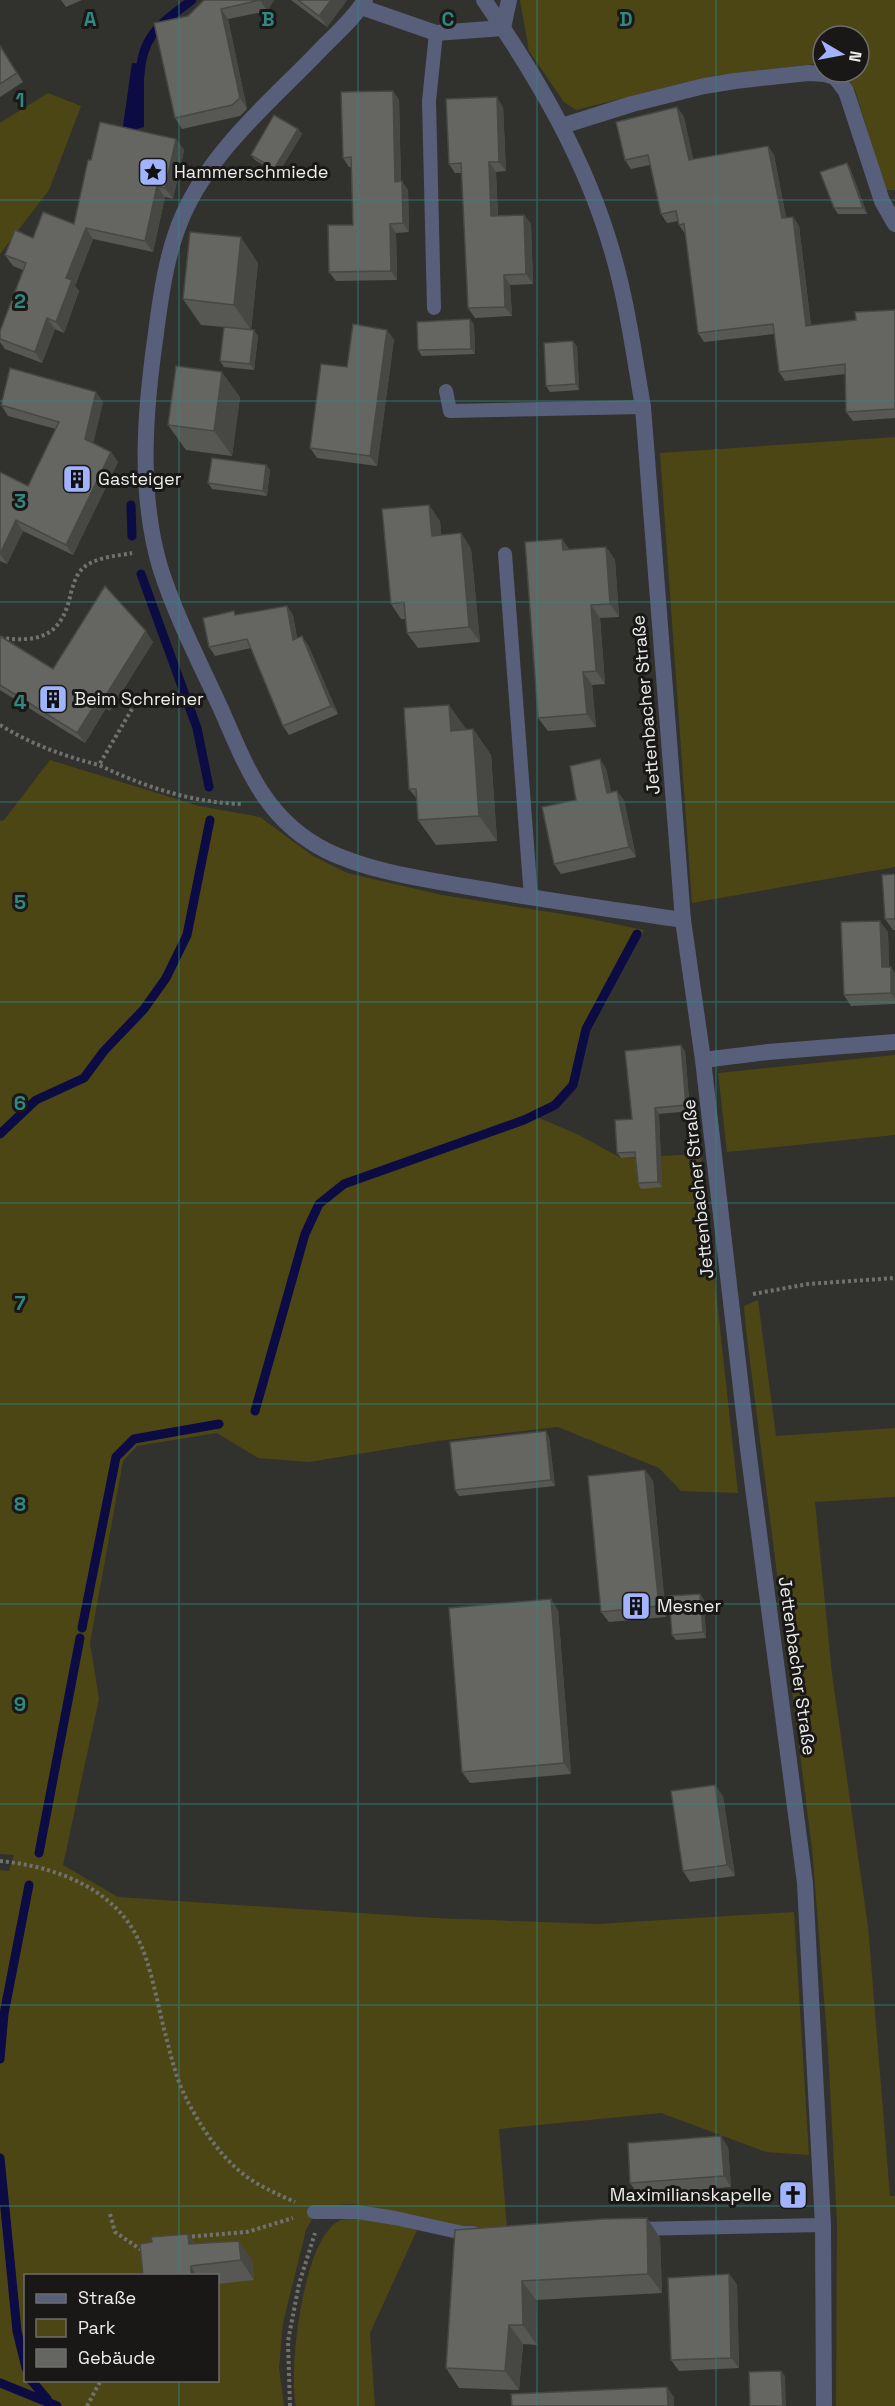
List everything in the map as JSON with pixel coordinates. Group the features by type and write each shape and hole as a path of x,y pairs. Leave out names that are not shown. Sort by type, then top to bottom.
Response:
{"street":[{"name":"Jettenbacher Straße","path":"484,0 562,126 592,194 612,251 631,336 643,407 683,920 703,1060 730,1299 805,1883 823,2224 824,2406"},
{"path":"509,0 503,28 436,33 363,3 225,148 202,181 183,216 160,299 147,397 150,518 156,550 191,643 245,762 267,802 287,825 326,850 367,866 405,876 531,898 683,920"},
{"path":"562,126 632,104 704,86 808,73 825,74 835,77 846,91 882,201 895,224"},
{"path":"703,1060 768,1052 895,1042"}],"lane":[{"path":"434,308 429,101 436,33"},
{"path":"446,391 450,411 643,407"},
{"path":"505,554 531,898"},
{"path":"321,2212 358,2212 395,2217 463,2233 484,2233"},
{"path":"625,2229 823,2224"}],"path":[{"path":"0,638 25,640 43,637 56,628 66,613 72,590 81,570 90,563 116,556 156,550"},
{"path":"99,765 132,709"},
{"path":"0,725 18,736 66,757 99,765 129,780 177,793 228,803 267,802"},
{"path":"730,1299 808,1284 895,1278"},
{"path":"0,1861 45,1869 82,1883 103,1896 121,1912 138,1937 185,2096 204,2129 227,2159 256,2183 321,2212"},
{"path":"180,2238 247,2232 321,2212"},
{"path":"290,2406 288,2341 292,2314 321,2212"},
{"path":"110,2214 115,2232 152,2257"},
{"path":"212,2235 213,2245"},
{"path":"87,2406 100,2382"}],"green space":[{"path":"520,0 895,0 895,190 886,190 855,90 851,84 871,84 871,24 811,24 811,64 712,76 576,110 564,102 529,51"},
{"path":"48,93 81,106 49,190 0,254 0,123"},
{"path":"895,437 895,867 692,903 660,453"},
{"path":"50,760 199,806 260,817 313,856 347,873 442,895 581,917 644,930 589,1029 576,1087 557,1108 537,1117 579,1135 621,1158 701,1154 738,1493 681,1491 659,1468 558,1427 438,1441 309,1462 258,1458 217,1433 137,1446 123,1461 90,1643 99,1699 63,1865 118,1897 435,1918 597,1924 794,1912 809,2155 766,2152 661,2113 499,2129 507,2229 470,2227 361,2205 319,2206 306,2230 283,2323 279,2368 284,2406 0,2406 0,1870 9,1871 14,1855 0,1854 0,821 4,820"},
{"path":"895,1055 895,1135 727,1152 718,1073"},
{"path":"758,1300 776,1436 895,1428 895,1497 815,1502 832,1674 868,1926 890,2196 895,2196 895,2406 836,2406 837,2222 828,2049 812,1848 746,1330 744,1306"},
{"path":"355,2218 418,2228 370,2333 375,2406 296,2406 294,2365 296,2337 307,2280 315,2254 325,2234 337,2222"}],"shaded area":[{"path":"132,63 144,64 144,127 122,133"}],"building":[{"path":"204,0 260,0 221,9 240,98 232,105 175,118 154,23 188,16"},
{"path":"298,0 331,0 319,16"},
{"path":"0,46 17,73 0,84"},
{"path":"393,91 395,182 402,181 403,223 390,224 391,271 329,272 328,225 353,225 351,157 343,158 341,92"},
{"path":"497,97 499,162 489,162 491,216 524,215 526,274 504,275 505,307 468,308 461,163 449,164 446,99"},
{"path":"677,107 689,160 768,146 782,218 793,217 806,326 856,320 855,312 895,310 895,409 846,412 845,364 779,372 773,324 698,333 684,224 679,225 676,211 661,214 648,155 625,160 616,122"},
{"path":"274,115 298,129 274,169 251,155"},
{"path":"100,122 176,139 165,188 157,186 145,241 86,228 66,278 72,280 56,322 47,318 35,352 0,339 0,331 26,263 5,255 15,230 33,238 43,212 74,224 88,160 91,160"},
{"path":"847,163 863,208 834,208 820,172"},
{"path":"190,232 241,237 234,305 183,299"},
{"path":"470,319 471,349 418,350 417,322"},
{"path":"353,324 387,330 370,456 310,448 321,364 347,367"},
{"path":"224,327 254,330 250,364 220,361"},
{"path":"573,341 576,384 546,386 544,343"},
{"path":"176,366 222,372 214,431 168,425"},
{"path":"10,368 96,392 85,439 111,452 66,545 16,520 0,554 0,472 28,486 59,422 1,405"},
{"path":"212,458 266,465 263,491 208,483"},
{"path":"429,505 432,536 461,533 469,627 407,633 404,602 391,604 382,509"},
{"path":"562,539 563,550 606,547 610,604 591,605 596,671 583,672 587,714 538,718 525,542"},
{"path":"105,586 146,631 103,700 99,698 77,733 0,685 0,636 53,669"},
{"path":"287,606 293,640 302,636 331,706 283,726 247,639 209,647 203,618 234,611 235,615"},
{"path":"449,705 451,731 473,729 479,816 418,820 416,789 409,789 404,708"},
{"path":"600,759 607,793 617,791 629,847 554,864 542,807 576,800 570,766"},
{"path":"895,874 895,919 885,919 882,875"},
{"path":"880,921 882,967 891,967 891,993 844,995 841,922"},
{"path":"681,1045 686,1105 655,1108 658,1182 638,1183 635,1152 617,1153 615,1120 632,1119 625,1051"},
{"path":"546,1431 551,1480 455,1490 450,1442"},
{"path":"645,1470 659,1606 601,1612 588,1476"},
{"path":"700,1594 703,1632 672,1635 669,1596"},
{"path":"551,1599 564,1763 462,1772 449,1608"},
{"path":"715,1785 727,1865 683,1871 671,1791"},
{"path":"721,2136 724,2176 630,2183 628,2143"},
{"path":"647,2218 648,2274 522,2281 523,2325 509,2325 505,2371 446,2368 455,2230"},
{"path":"188,2234 189,2244 239,2241 241,2260 191,2266 191,2274 143,2274 140,2244 152,2242 151,2237"},
{"path":"729,2274 731,2358 671,2360 668,2278"},
{"path":"781,2371 783,2406 750,2406 749,2372"},
{"path":"667,2387 668,2406 512,2406 511,2394"}],"waterway":[{"path":"140,75 149,39 163,23 192,0"},
{"path":"131,505 132,536"},
{"path":"141,574 197,728 209,787"},
{"path":"0,1134 36,1100 84,1078 104,1051 144,1009 166,978 187,935 210,820"},
{"path":"255,1411 305,1234 319,1204 344,1184 524,1120 555,1105 573,1085 586,1029 637,934"},
{"path":"82,1628 116,1457 134,1439 219,1424"},
{"path":"39,1853 80,1638"},
{"path":"0,2059 4,2014 29,1885"},
{"path":"0,2158 17,2331 24,2360"},
{"path":"33,2382 47,2399"},
{"path":"0,2383 57,2406"}],"place":[{"name":"Hammerschmiede","path":"153,172"},
{"name":"Gasteiger","path":"77,479"},
{"name":"Beim Schreiner","path":"53,699"},
{"name":"Mesner","path":"636,1606"},
{"name":"Maximilianskapelle","path":"793,2195"}]}
